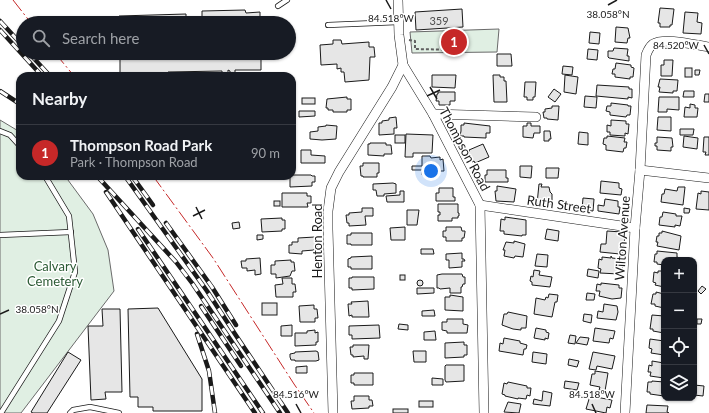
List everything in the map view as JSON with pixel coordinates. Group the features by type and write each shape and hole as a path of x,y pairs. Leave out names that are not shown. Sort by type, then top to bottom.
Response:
{"street":[{"name":"Thompson Road","path":"398,0 403,65 433,114 480,205 484,413"},
{"name":"Wilton Avenue","path":"625,413 646,54 652,44 667,41 709,47"},
{"name":"Henton Road","path":"333,413 328,229 328,211 331,188 339,172 392,87 403,65"},
{"path":"433,114 536,117"},
{"path":"640,170 709,178"},
{"name":"Ruth Street","path":"480,205 635,228"}],"lane":[{"path":"278,6 287,0"},
{"path":"328,25 399,22"},
{"path":"0,131 10,135 16,142"},
{"path":"1,413 59,321 75,272 69,216 47,180"},
{"path":"0,234 71,232"},
{"path":"70,413 73,410 90,407 119,413"}],"path":[{"path":"443,34 444,50"},
{"path":"400,41 414,41 415,49 459,50"}],"green space":[{"path":"499,29 497,52 412,53 410,32"},
{"name":"Calvary Cemetery","path":"0,120 16,130 16,180 68,180 93,214 108,250 114,291 21,413 0,413"}],"building":[{"path":"660,8 674,9 672,25 670,25 670,27 660,27 660,23 658,23"},
{"path":"462,9 463,27 416,30 415,12"},
{"path":"245,10 246,13 260,12 260,16 202,16 202,11"},
{"path":"685,12 698,13 697,22 702,23 701,34 683,33"},
{"path":"186,14 186,16 119,16"},
{"path":"616,27 628,28 630,38 628,38 627,43 615,42"},
{"path":"590,32 600,33 599,44 589,43"},
{"path":"447,35 452,38 449,44 444,40"},
{"path":"333,40 341,40 342,44 369,42 369,47 374,47 375,57 370,57 369,80 345,82 344,72 341,72 341,68 337,69 337,64 321,65 320,45 333,44"},
{"path":"614,48 628,49 627,56 629,56 629,61 609,58 608,51 613,51"},
{"path":"588,49 598,50 597,60 587,59"},
{"path":"497,54 511,54 512,66 497,66"},
{"path":"120,60 261,60 261,70 235,70 235,72 230,72 228,70 228,72 120,72"},
{"path":"664,60 673,60 672,76 661,76 661,65 664,65"},
{"path":"616,63 631,65 631,67 634,68 633,77 630,77 630,79 615,77 615,74 612,74"},
{"path":"563,66 573,67 572,75 562,74"},
{"path":"685,68 692,68 692,77 685,77"},
{"path":"695,70 700,70 699,75 695,75"},
{"path":"432,75 456,75 455,88 432,87"},
{"path":"493,75 500,75 500,77 504,77 504,81 506,81 507,102 494,102"},
{"path":"565,75 578,77 576,94 564,92"},
{"path":"660,79 678,80 677,91 673,91 673,93 659,92 660,87 658,87"},
{"path":"525,82 536,82 535,97 533,97 533,100 527,100 527,97 524,97"},
{"path":"597,85 629,87 629,89 632,89 632,98 628,97 628,99 596,96"},
{"path":"554,89 561,94 555,102 548,97"},
{"path":"684,91 694,91 694,97 683,97"},
{"path":"438,92 455,92 455,101 450,101 450,105 439,105 439,101 436,101"},
{"path":"705,94 709,94 709,102 704,102"},
{"path":"585,96 597,97 596,108 584,107"},
{"path":"347,97 347,99 351,99 351,110 347,110 347,112 333,112 333,110 328,110 328,108 326,108 327,99"},
{"path":"659,97 679,97 679,110 667,109 667,112 658,112"},
{"path":"302,98 315,98 315,104 302,104"},
{"path":"611,103 631,106 630,115 627,115 626,117 610,115 610,112 606,111 607,106 611,106"},
{"path":"690,104 695,105 695,108 698,108 697,117 684,117 685,107 690,108"},
{"path":"552,106 559,106 558,120 544,118 543,112 545,112 545,109 552,108"},
{"path":"299,111 315,111 315,116 299,117"},
{"path":"396,117 397,128 394,128 394,134 379,135 379,123 389,120 389,118"},
{"path":"658,117 671,117 671,131 657,130"},
{"path":"611,120 626,121 626,124 629,124 628,134 625,133 625,136 610,135 610,132 607,132 607,125 611,126"},
{"path":"464,123 490,126 490,133 486,133 486,138 460,136 461,125 464,125"},
{"path":"527,123 531,123 531,126 540,126 540,133 534,133 533,138 523,137 523,126 527,126"},
{"path":"326,125 337,126 336,139 310,139 310,132 318,131 318,127"},
{"path":"680,129 694,129 693,135 680,135"},
{"path":"544,131 550,131 551,139 549,139 549,141 544,141"},
{"path":"579,132 588,133 588,145 578,144"},
{"path":"406,134 433,135 432,153 413,153 413,157 405,157"},
{"path":"395,135 405,135 405,143 395,143"},
{"path":"607,136 625,138 624,142 627,142 626,148 624,148 623,152 606,150 606,145 603,144 604,138 607,138"},
{"path":"684,136 698,138 697,149 683,147"},
{"path":"657,137 672,138 673,147 671,147 671,151 657,150 655,143 657,143"},
{"path":"704,137 709,137 709,155 705,155 706,152 703,152"},
{"path":"386,143 386,145 391,145 392,154 384,154 384,156 368,155 368,144"},
{"path":"483,144 489,157 475,163 474,161 472,162 468,152 470,151 469,150"},
{"path":"301,150 311,150 311,155 325,156 325,163 301,163"},
{"path":"422,156 430,156 431,158 440,157 440,160 443,159 444,171 430,172 430,175 422,175 422,170 412,170 412,166 422,166"},
{"path":"363,163 379,163 379,173 377,173 377,177 361,176 360,166 363,166"},
{"path":"520,166 532,166 531,178 520,177"},
{"path":"546,168 559,168 558,178 546,178"},
{"path":"487,170 506,170 506,178 508,178 508,182 485,182"},
{"path":"296,175 315,176 315,182 312,182 312,186 290,187 290,180 296,180"},
{"path":"601,181 619,183 619,188 622,189 621,195 600,193"},
{"path":"373,184 396,184 396,193 377,196 376,190 373,190"},
{"path":"539,184 542,184 541,187 549,187 552,194 552,205 547,204 546,207 541,206 541,204 537,204"},
{"path":"497,186 516,189 514,202 496,201 495,191 497,191"},
{"path":"678,187 685,187 683,205 661,202 662,194 664,194 665,189 677,191"},
{"path":"439,188 453,188 453,197 455,197 455,201 436,201 436,193 439,193"},
{"path":"400,191 404,191 404,202 387,202 386,196 400,195"},
{"path":"701,191 709,192 709,210 696,209 698,193 701,194"},
{"path":"282,193 307,193 307,196 311,196 311,203 307,203 308,207 282,207"},
{"path":"583,198 594,199 593,211 582,210"},
{"path":"605,199 618,201 618,207 620,207 619,214 598,211 598,205 604,206"},
{"path":"274,201 280,201 280,206 274,206"},
{"path":"438,204 458,204 458,218 452,218 452,221 438,221 438,215 440,215 440,212 438,212"},
{"path":"362,208 373,208 373,216 365,216 366,225 349,226 346,215 349,215 349,213 362,212"},
{"path":"684,208 690,209 689,213 684,213"},
{"path":"407,210 419,210 417,225 407,225"},
{"path":"663,212 676,214 676,216 682,216 680,226 675,225 675,227 659,225 660,217 662,217"},
{"path":"505,217 526,220 526,235 504,234 504,231 500,231 501,219 505,220"},
{"path":"282,218 282,220 285,220 285,229 282,229 282,231 262,232 261,219"},
{"path":"239,222 240,228 233,229 232,223"},
{"path":"405,227 405,240 391,240 390,228"},
{"path":"446,227 461,227 462,231 465,231 462,241 446,241 446,237 443,237 443,231 446,231"},
{"path":"547,229 559,231 558,241 545,239"},
{"path":"607,231 622,232 622,236 625,236 623,252 620,252 620,254 600,252 601,244 606,244"},
{"path":"662,231 681,236 679,250 657,246 657,236 659,236 659,233 662,233"},
{"path":"351,233 372,233 372,245 347,244 347,235 351,235"},
{"path":"257,235 263,235 263,239 257,240"},
{"path":"315,237 315,240 317,240 317,249 302,251 302,254 289,253 289,245 292,245 292,242 298,242 298,238"},
{"path":"514,241 525,244 523,257 515,256 514,258 504,256 505,250 503,250 506,242 514,243"},
{"path":"421,249 433,249 434,254 421,254"},
{"path":"657,251 677,253 677,257 661,257 661,265 657,264 657,262 654,262 655,254 657,254"},
{"path":"462,253 462,259 465,261 462,261 462,267 449,268 449,260 446,260 446,254"},
{"path":"537,254 548,255 547,267 535,266"},
{"path":"372,256 372,269 351,269 351,267 348,267 348,259 351,257"},
{"path":"611,256 612,258 621,259 620,263 623,263 622,271 619,271 619,274 600,273 601,269 598,268 599,259 602,260 602,257 611,258"},
{"path":"260,258 261,274 255,275 255,270 247,271 247,268 242,268 241,261"},
{"path":"291,260 291,262 294,262 295,271 292,271 290,276 276,278 276,274 271,274 271,265 275,265 275,261"},
{"path":"588,269 599,271 598,278 587,276"},
{"path":"534,270 540,271 539,275 552,277 550,287 532,285 532,282 530,281 531,276 533,277"},
{"path":"658,271 661,271 661,286 655,285 656,283 653,282 654,272 658,273"},
{"path":"462,274 463,277 465,277 465,284 461,287 461,293 450,293 450,288 437,288 437,275"},
{"path":"400,275 405,275 405,280 400,280"},
{"path":"374,277 374,289 352,290 352,288 349,288 349,278"},
{"path":"282,278 292,278 292,284 295,284 296,292 293,292 293,297 276,297 275,285 283,284"},
{"path":"420,280 423,283 420,286 417,283"},
{"path":"601,283 619,285 619,288 622,288 621,298 612,299 599,296 600,291 596,291 597,284 601,285"},
{"path":"702,286 706,289 701,294 698,291"},
{"path":"417,288 434,288 434,293 417,294"},
{"path":"656,292 661,293 661,307 655,306 655,304 651,304 653,294 656,294"},
{"path":"587,293 595,294 594,300 586,300"},
{"path":"549,294 558,295 552,317 534,314 536,298 545,300 546,297 548,298"},
{"path":"450,295 463,297 463,311 445,310 445,297 450,297"},
{"path":"368,301 369,317 349,316 348,304 352,304 351,302"},
{"path":"262,303 277,303 277,315 262,315"},
{"path":"604,304 617,306 618,312 616,320 597,318 598,311 603,312"},
{"path":"314,305 314,309 317,309 318,318 315,318 315,322 300,322 299,306"},
{"path":"158,308 202,379 202,411 153,411 153,407 138,407 138,397 130,397 128,309"},
{"path":"102,309 120,309 122,392 105,392 106,399 91,400 88,326 103,326"},
{"path":"434,310 435,316 422,316 422,311"},
{"path":"508,312 527,316 526,328 521,328 521,330 513,329 502,325 504,314 507,314"},
{"path":"584,314 592,315 591,323 583,321"},
{"path":"652,315 661,316 661,332 650,329"},
{"path":"447,319 463,319 463,324 468,325 467,333 447,333 447,331 442,330 442,322 447,322"},
{"path":"697,319 702,319 701,324 697,324"},
{"path":"399,324 408,325 408,330 398,329"},
{"path":"292,325 292,336 281,336 281,326"},
{"path":"379,325 380,338 352,339 352,335 349,335 349,326"},
{"path":"536,328 546,330 546,332 549,333 548,339 545,338 545,340 534,338"},
{"path":"595,328 615,331 613,339 610,338 609,343 593,341"},
{"path":"315,330 315,333 318,332 318,342 316,342 316,345 295,346 295,333 307,333 307,331"},
{"path":"435,331 436,340 424,340 424,332"},
{"path":"570,335 576,336 575,344 568,343"},
{"path":"580,337 589,338 587,345 576,343"},
{"path":"504,338 520,341 520,343 527,345 526,349 524,349 523,355 499,351 500,343 503,344"},
{"path":"650,339 661,341 661,355 651,353 652,349 649,348"},
{"path":"464,342 464,345 467,345 467,355 464,355 464,357 445,358 445,343"},
{"path":"353,345 369,345 368,359 364,359 364,356 353,357 353,355 351,355 350,347 353,347"},
{"path":"413,351 426,351 426,362 414,362"},
{"path":"68,352 81,360 47,413 31,412"},
{"path":"295,352 318,352 319,360 316,361 295,361 291,360 290,357 290,354"},
{"path":"533,352 547,354 546,364 532,362"},
{"path":"593,352 615,356 612,369 597,366 596,370 589,369"},
{"path":"569,359 579,361 577,367 568,365"},
{"path":"652,361 661,362 661,378 650,376 651,372 648,372 649,365 652,366"},
{"path":"446,365 464,365 464,381 446,382"},
{"path":"307,366 307,373 296,373 296,367"},
{"path":"595,371 608,373 605,391 599,390 600,387 590,385 592,374 595,374"},
{"path":"354,373 373,373 373,385 354,385 354,383 351,383 351,375 354,375"},
{"path":"432,378 443,379 443,385 432,385"},
{"path":"565,381 579,383 577,390 564,388"},
{"path":"508,382 531,388 530,396 527,395 526,399 518,399 505,396 502,394 504,383 507,384"},
{"path":"648,382 661,382 661,396 647,392"},
{"path":"697,385 704,386 703,396 697,395"},
{"path":"543,391 552,393 550,406 533,404 534,399 542,401"},
{"path":"354,396 369,396 369,400 372,400 373,406 369,406 369,408 352,409 351,401 354,401"},
{"path":"590,396 612,400 610,408 607,407 606,413 586,409"},
{"path":"419,401 433,401 433,407 419,407"},
{"path":"508,402 521,404 519,413 504,412"},
{"path":"647,405 668,406 667,412 669,413 646,413"},
{"path":"393,409 408,409 408,413 393,413"}],"railway":[{"path":"0,21 16,38"},
{"path":"0,30 16,48"},
{"path":"27,60 38,72"},
{"path":"35,60 46,72"},
{"path":"0,91 16,101"},
{"path":"101,180 176,262 192,283 280,413"},
{"path":"128,180 207,291 288,413"},
{"path":"135,180 153,205"},
{"path":"106,192 255,413"},
{"path":"166,223 212,287 236,325"},
{"path":"138,229 263,413"},
{"path":"201,306 241,366"},
{"path":"197,334 209,371 215,413"}],"power":[{"path":"13,0 26,16"},
{"path":"61,60 71,72"},
{"path":"156,180 213,258 314,413"}],"place":[{"name":"Thompson Road Park","path":"454,42"}]}
